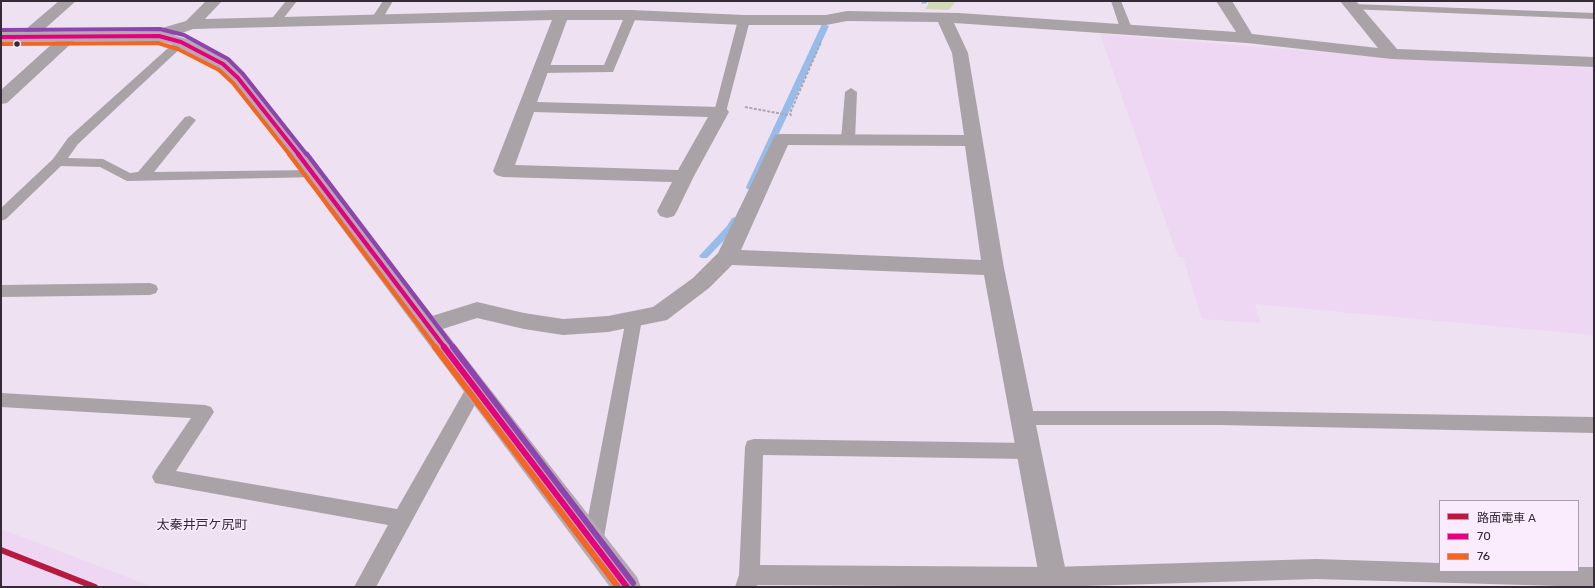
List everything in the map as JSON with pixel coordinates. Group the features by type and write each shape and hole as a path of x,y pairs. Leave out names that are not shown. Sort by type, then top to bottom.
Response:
{"main road":[{"path":"1,38 159,36 181,42 223,64 238,78 314,174 333,202 627,587"}],"street":[{"path":"25,38 68,1"},
{"path":"192,24 214,1"},
{"path":"462,17 470,1"},
{"path":"1224,1 1247,38"},
{"path":"1351,4 1392,54"},
{"path":"159,36 168,31 192,24 462,17 558,10 631,15 722,13 744,20 826,20 847,16 956,14 1127,31 1247,38 1392,54 1594,62"},
{"path":"558,10 540,69 503,171 684,176"},
{"path":"956,14 960,52 993,268 1054,582"},
{"path":"1,99 69,37"},
{"path":"526,107 720,110 684,176 667,211"},
{"path":"427,326 477,310 524,321 564,326 608,324 659,314 701,283 727,257 781,139 973,141"},
{"path":"727,257 993,268"}],"lane":[{"path":"275,22 292,1"},
{"path":"377,19 388,1"},
{"path":"1116,1 1127,31"},
{"path":"1351,4 1594,16"},
{"path":"540,69 609,69 631,15"},
{"path":"720,110 744,20"},
{"path":"1,216 58,162 73,141 181,42"},
{"path":"848,140 851,92"},
{"path":"143,176 190,120"},
{"path":"58,162 103,163 127,176 314,174"},
{"path":"1,292 150,288"},
{"path":"593,543 634,319"},
{"path":"366,587 475,388"},
{"path":"1,400 205,412 162,477 402,519"},
{"path":"1022,418 1220,418 1594,425"},
{"path":"1028,451 754,447 747,581 1054,582 1316,569 1594,576"}],"path":[{"path":"720,110 750,108 780,112 791,116 790,113 829,24 826,20"}],"shaded area":[{"path":"1100,34 1393,58 1594,68 1594,335 1255,304 1260,323 1202,319 1183,257 1178,257"},
{"path":"1,529 122,575 152,587 1,587"}],"green space":[{"path":"928,1 956,1 949,10 925,9 928,5"}],"waterway":[{"path":"750,187 825,26"},
{"path":"704,256 731,228 735,220"}],"tram line":[{"name":"A","path":"1,550 95,587"}],"transit line":[{"path":"1,30 160,29 184,35 228,59 243,74 319,170 633,583"},
{"name":"70","path":"1,37 159,36 181,42 223,64 238,78 314,174 333,202 627,587"},
{"name":"76","path":"1,44 158,43 178,49 219,70 233,83 308,178 327,206 618,587"}],"district":[{"name":"太秦井戸ケ尻町","path":"202,525"}]}
